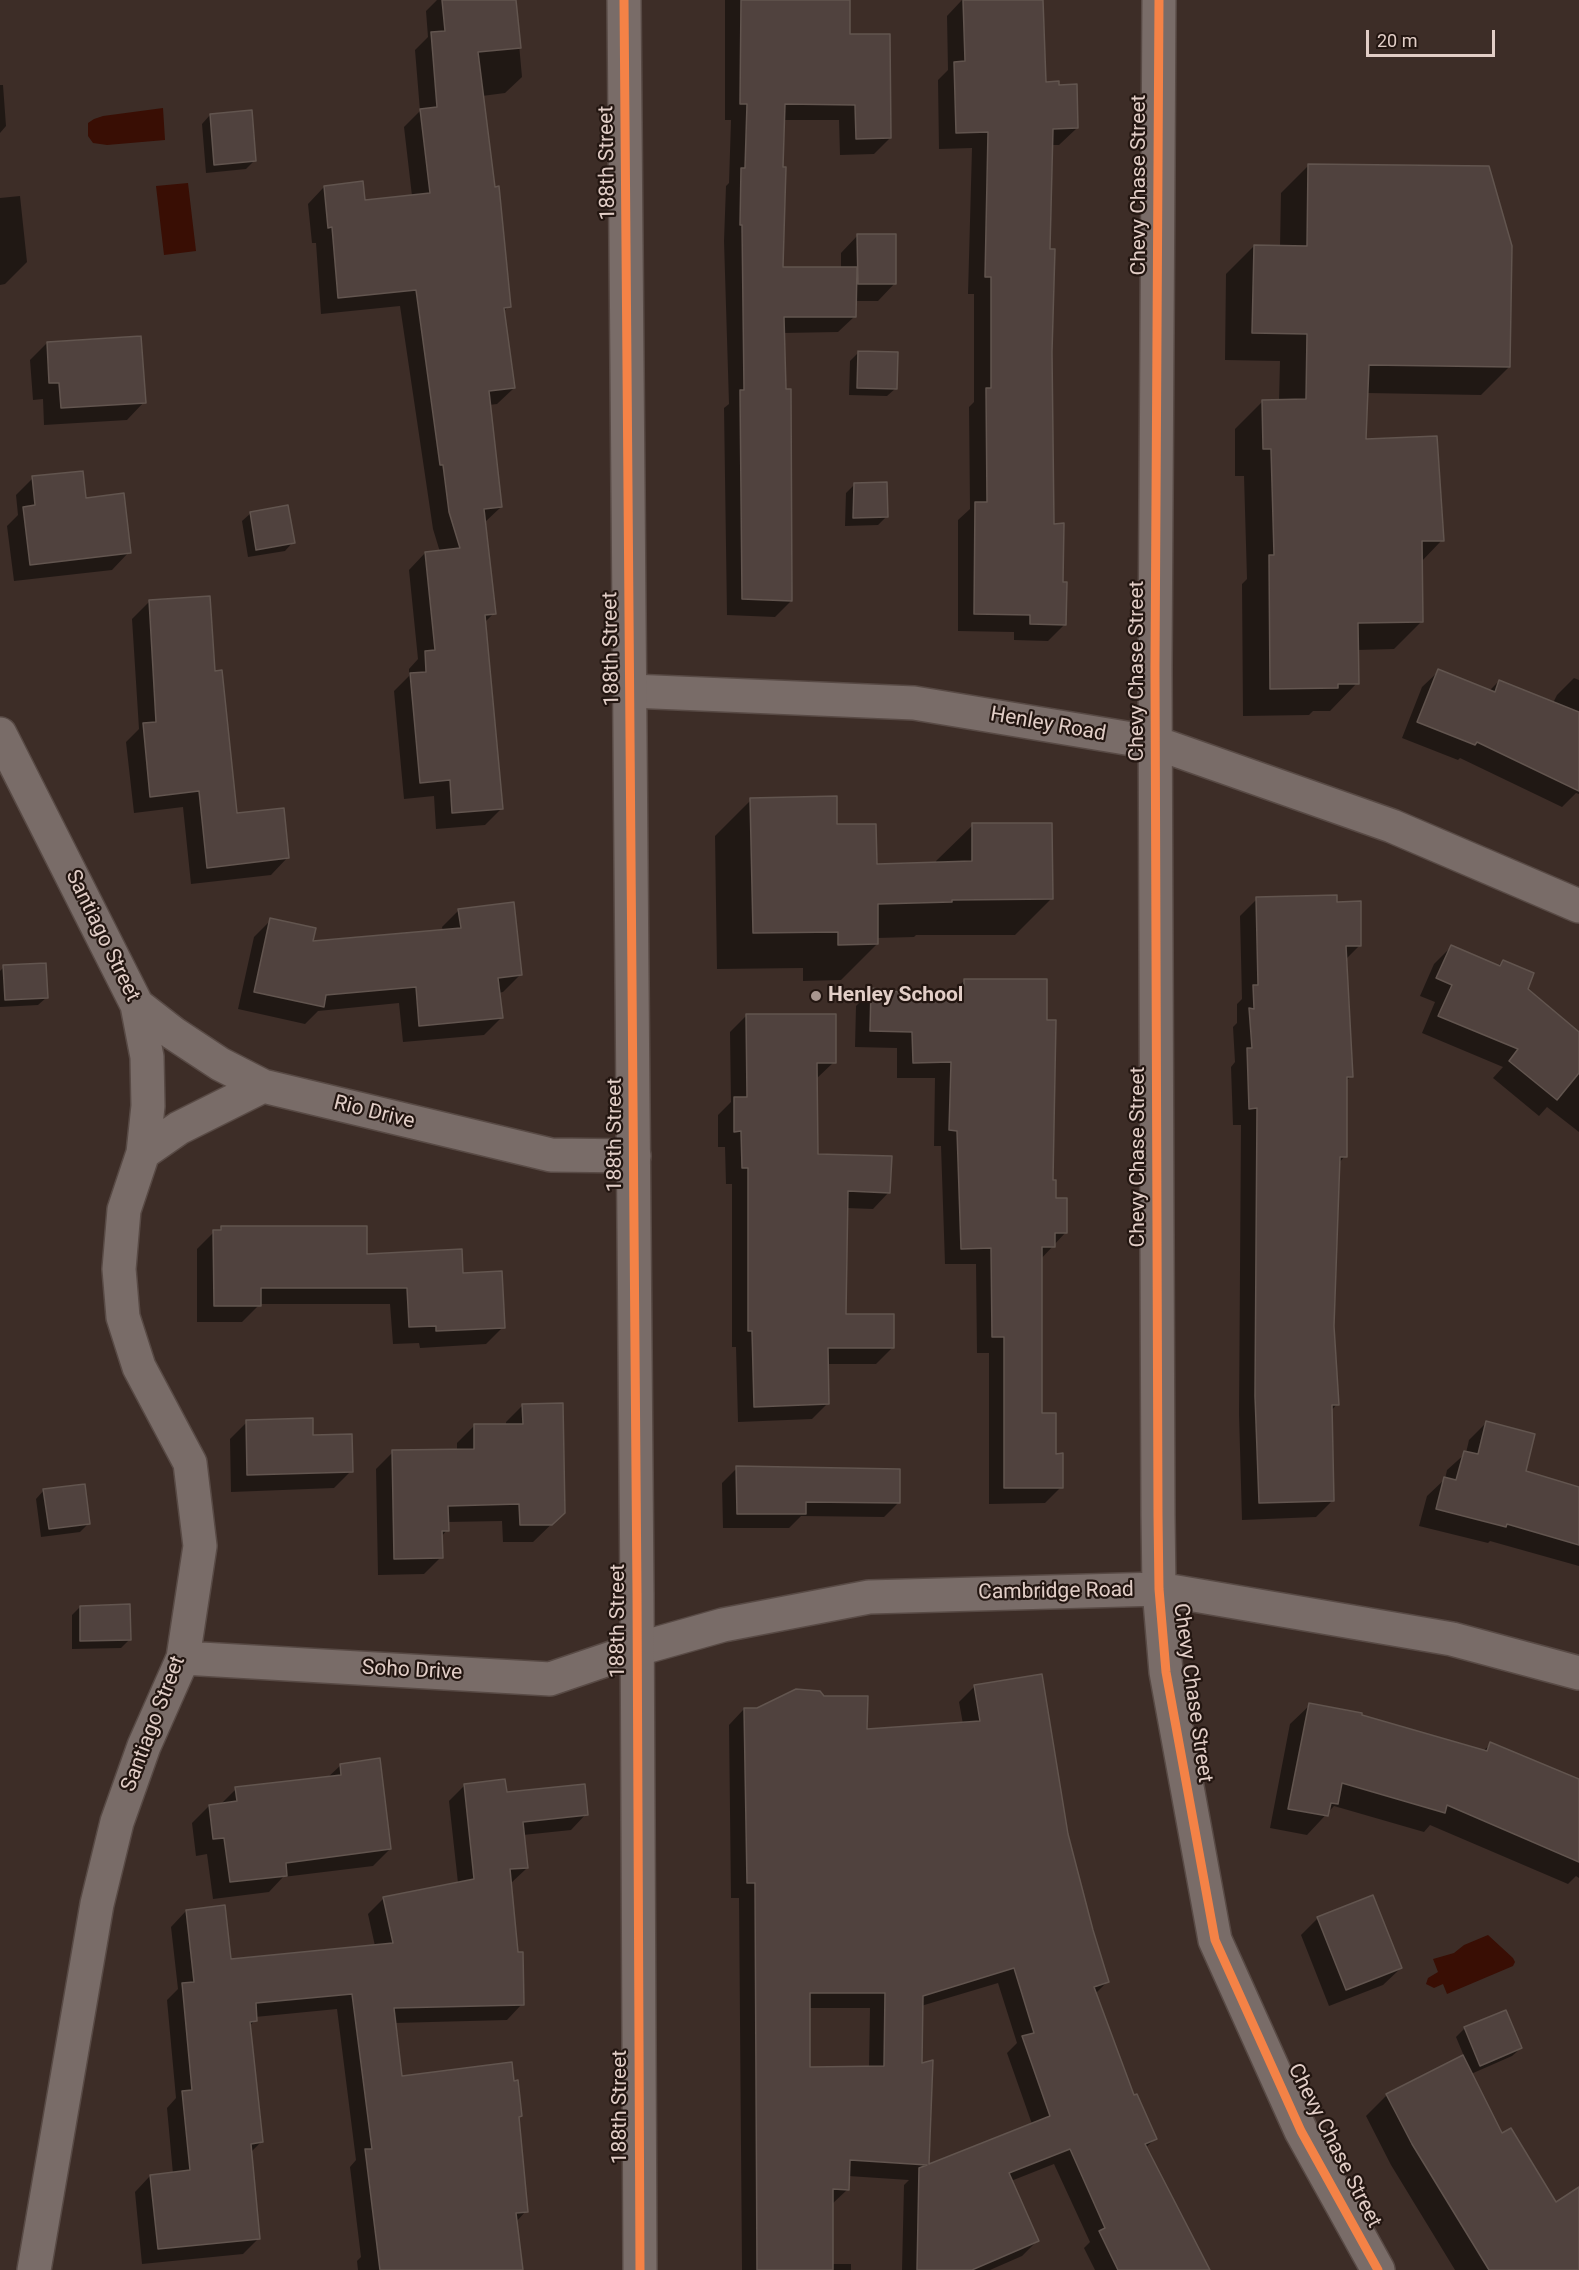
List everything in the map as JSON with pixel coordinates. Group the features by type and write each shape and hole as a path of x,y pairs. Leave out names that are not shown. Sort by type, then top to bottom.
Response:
{"street":[{"name":"188th Street","path":"624,0 638,1649 640,2270"},
{"name":"Chevy Chase Street","path":"1159,0 1156,743 1159,1589 1166,1672 1215,1940 1301,2131 1378,2270"},
{"name":"Henley Road","path":"631,691 915,703 1156,743 1392,826 1579,906"},
{"name":"Santiago Street","path":"0,734 137,1005 147,1057 148,1106 143,1153 124,1210 120,1279 123,1317 139,1367 190,1463 200,1546 183,1658 140,1757 117,1822 102,1884 34,2270"},
{"name":"Rio Drive","path":"137,1005 173,1033 220,1064 263,1086 550,1155 634,1156"},
{"path":"143,1153 179,1128 263,1086"},
{"name":"Cambridge Road","path":"638,1649 723,1625 869,1597 1159,1589 1452,1639 1579,1673"},
{"name":"Soho Drive","path":"183,1658 550,1679 638,1649"}],"shaded area":[{"path":"163,108 165,140 107,145 93,143 88,136 88,123 94,119"},
{"path":"188,183 196,251 164,255 156,186"},
{"path":"1488,1935 1513,1958 1515,1962 1513,1966 1447,1994 1443,1984 1434,1988 1426,1984 1428,1978 1438,1972 1433,1959 1454,1953 1464,1945"}],"building":[{"path":"442,0 516,0 521,48 478,52 495,187 499,186 511,307 504,308 515,388 489,391 502,507 484,509 496,614 485,615 503,809 452,813 450,780 420,783 410,673 426,672 425,651 435,650 425,552 460,548 449,512 443,465 440,465 416,290 338,298 332,227 328,228 324,186 363,181 365,200 430,193 420,109 437,107 431,32 445,31"},
{"path":"741,0 850,0 850,34 890,34 891,138 856,139 855,105 785,104 783,267 857,267 856,317 784,317 786,389 791,389 792,601 742,599 740,390 744,390 742,225 740,225 741,168 745,168 747,104 740,104"},
{"path":"963,0 1043,0 1046,82 1059,81 1059,85 1077,84 1078,128 1053,129 1050,249 1055,249 1052,352 1054,524 1064,523 1063,582 1067,582 1066,625 1030,624 1030,615 974,614 975,502 987,502 986,388 991,388 991,277 985,277 988,132 956,133 954,62 965,61"},
{"path":"252,110 256,161 214,165 210,114"},
{"path":"1308,164 1489,166 1512,246 1510,367 1369,365 1366,439 1437,436 1444,541 1422,541 1423,622 1358,623 1359,684 1338,684 1338,688 1270,689 1269,555 1274,555 1271,449 1263,449 1262,400 1306,399 1307,334 1252,333 1254,245 1307,246"},
{"path":"857,234 896,234 896,284 858,284"},
{"path":"141,336 146,403 61,408 59,383 49,383 47,342"},
{"path":"858,351 898,352 897,389 857,388"},
{"path":"83,471 86,498 124,493 131,553 30,565 23,507 35,505 32,476"},
{"path":"887,482 888,517 853,518 854,483"},
{"path":"288,505 295,543 256,550 250,512"},
{"path":"210,596 215,671 222,670 237,813 284,808 289,858 207,868 199,791 150,797 143,723 156,722 149,600"},
{"path":"1438,669 1495,692 1499,680 1579,712 1579,791 1477,742 1475,745 1417,722"},
{"path":"837,796 837,824 876,824 877,864 972,861 972,823 1052,823 1053,899 952,900 952,902 878,904 878,944 838,945 838,932 753,933 750,798"},
{"path":"1337,895 1337,902 1361,901 1361,946 1346,946 1353,1077 1347,1077 1347,1157 1340,1157 1334,1326 1339,1405 1332,1405 1334,1501 1259,1503 1255,1396 1257,1108 1249,1109 1247,1048 1252,1048 1249,1008 1254,1009 1253,985 1258,985 1256,897"},
{"path":"514,902 522,975 498,978 503,1018 419,1026 416,987 326,995 324,1007 254,992 270,918 316,928 313,941 461,928 458,909"},
{"path":"1451,945 1500,966 1503,960 1534,973 1528,989 1579,1032 1579,1073 1557,1100 1509,1061 1518,1049 1438,1016 1452,985 1436,978"},
{"path":"46,963 48,998 5,1000 3,965"},
{"path":"964,979 1047,979 1047,1020 1056,1020 1053,1180 1056,1180 1056,1198 1067,1198 1067,1233 1055,1233 1055,1247 1042,1247 1042,1413 1056,1413 1056,1454 1063,1453 1063,1488 1004,1488 1004,1337 992,1337 991,1248 961,1249 957,1131 949,1130 951,1062 913,1063 912,1032 870,1031 871,988 964,1001"},
{"path":"746,1014 836,1014 836,1063 817,1063 818,1154 892,1156 890,1193 848,1191 846,1314 894,1314 894,1348 828,1348 829,1404 754,1407 752,1331 748,1331 748,1168 742,1168 741,1131 734,1132 734,1097 747,1097"},
{"path":"221,1226 367,1226 367,1254 462,1249 463,1273 502,1271 505,1328 436,1331 436,1326 409,1327 407,1288 261,1288 261,1306 214,1306 213,1230 221,1230"},
{"path":"563,1403 565,1513 552,1525 520,1525 519,1504 448,1506 449,1531 442,1531 443,1558 394,1559 392,1450 474,1449 474,1424 523,1424 522,1404"},
{"path":"313,1418 313,1435 352,1434 353,1472 247,1475 246,1420"},
{"path":"1486,1421 1535,1434 1526,1471 1579,1487 1579,1545 1507,1524 1506,1527 1436,1509 1444,1477 1456,1480 1464,1451 1478,1454"},
{"path":"736,1466 900,1469 900,1503 806,1502 806,1514 737,1514"},
{"path":"85,1484 90,1524 49,1529 43,1489"},
{"path":"130,1604 131,1640 80,1641 80,1606"},
{"path":"1042,1674 1068,1834 1109,1982 1094,1987 1134,2095 1137,2094 1157,2139 1145,2144 1210,2270 1118,2270 1099,2231 1105,2228 1070,2149 1009,2173 1039,2241 972,2270 917,2270 919,2168 927,2165 850,2160 849,2190 833,2189 833,2270 757,2270 755,1883 747,1883 744,1708 757,1708 796,1689 820,1691 824,1696 868,1696 867,1729 980,1721 974,1685","holes":["1014,1968 1034,2033 1022,2036 1050,2116 929,2164 933,2060 922,2063 923,1996","810,1993 885,1993 884,2066 810,2067"]},
{"path":"1309,1703 1362,1713 1362,1715 1487,1751 1490,1742 1579,1779 1579,1862 1447,1805 1445,1813 1342,1783 1338,1804 1331,1803 1328,1816 1288,1809"},
{"path":"380,1758 391,1849 286,1863 287,1876 230,1882 224,1838 213,1839 209,1805 237,1801 235,1787 341,1775 340,1764"},
{"path":"505,1779 507,1792 585,1784 588,1815 523,1822 528,1868 510,1869 518,1952 523,1952 524,2005 394,2008 402,2076 512,2062 514,2081 518,2080 522,2116 519,2117 528,2212 516,2213 523,2270 380,2270 365,2149 372,2149 352,1994 256,2003 257,2021 250,2022 263,2142 251,2144 260,2239 158,2249 150,2175 190,2170 182,2091 192,2090 182,1983 194,1982 186,1910 225,1905 231,1959 393,1943 383,1897 474,1879 464,1784"},
{"path":"1373,1895 1402,1968 1346,1990 1317,1917"},
{"path":"1506,2010 1522,2048 1480,2066 1464,2027"},
{"path":"1463,2055 1502,2133 1511,2128 1556,2202 1579,2187 1579,2270 1489,2270 1412,2144 1386,2094"}],"cycle path":[{"path":"624,0 640,2270"},
{"path":"1159,0 1155,666 1158,1516 1159,1589 1166,1672 1215,1940 1301,2131 1378,2270"}],"place":[{"name":"Henley School","path":"816,996"}]}
